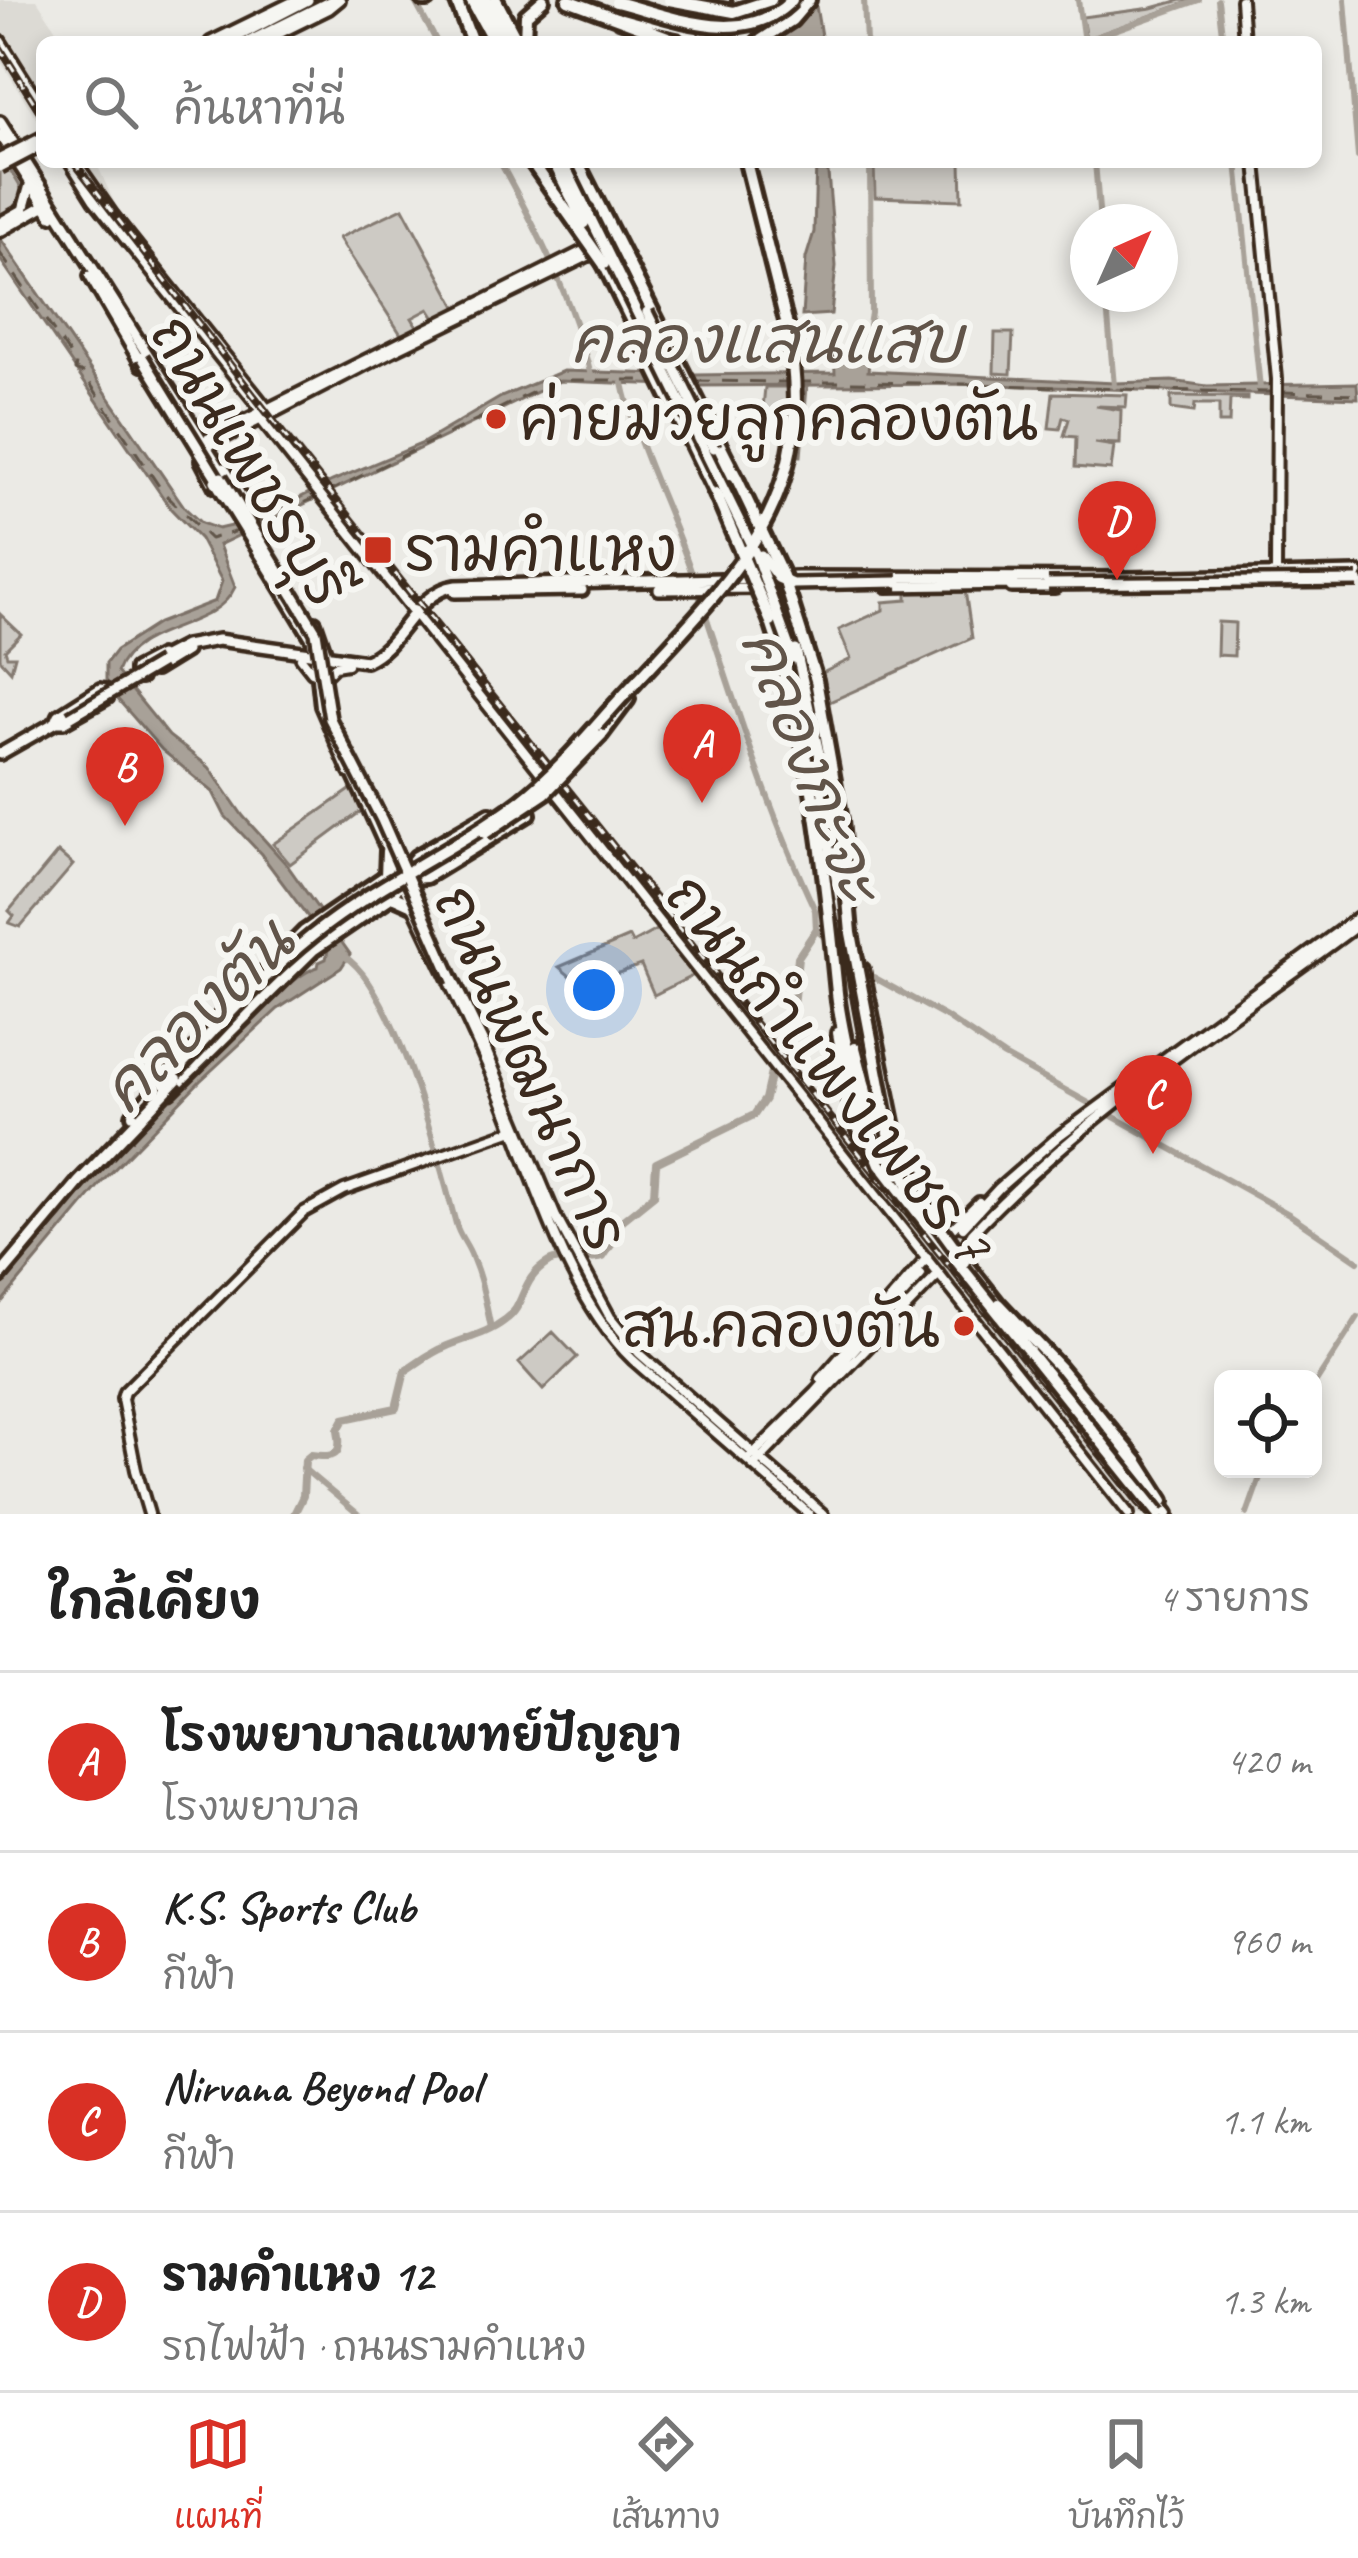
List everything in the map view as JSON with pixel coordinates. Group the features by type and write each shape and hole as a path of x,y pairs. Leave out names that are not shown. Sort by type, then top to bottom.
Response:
{"highway":[{"path":"456,0 470,36"},
{"path":"485,0 506,36"},
{"path":"485,0 506,36"},
{"path":"512,36 543,0"},
{"path":"568,0 735,28 765,21 792,0"},
{"path":"669,0 734,12 771,0"},
{"path":"696,0 702,36"},
{"path":"714,0 721,36"},
{"path":"722,36 724,0"},
{"path":"769,36 809,0"},
{"path":"610,5 683,27 695,36"},
{"path":"610,5 669,36"},
{"path":"537,168 601,244"},
{"path":"564,168 568,200 601,244"},
{"path":"566,168 740,544 771,622 794,706 830,901 844,1078 857,1130 880,1171 917,1210"},
{"path":"566,168 762,528 796,612 815,680 838,799 851,933 897,1160 918,1200 1164,1514"},
{"path":"141,1117 314,949 396,881 416,857 535,783 602,718 753,546 783,487 792,455 796,389 790,341 747,168"},
{"path":"164,1083 269,963 358,892 426,877 529,814 570,776 756,551 793,474 802,418 801,359 748,168"},
{"path":"0,1266 63,1190 312,935 520,801 581,745 602,718"},
{"path":"0,1276 141,1117 315,941 527,807 601,735"},
{"path":"416,857 391,850 396,881 415,900 426,877"},
{"path":"837,994 866,1128 880,1165 1164,1514"},
{"path":"837,994 848,1018 874,1122 891,1155"},
{"path":"993,1298 1138,1462 1164,1514"}],"main road":[{"path":"262,32 308,0"},
{"path":"262,32 336,0"},
{"name":"ถนนเพชรบุรี","path":"0,122 200,460 220,478"},
{"name":"ถนนเพชรบุรี","path":"0,135 207,447 220,478 291,590 321,658"},
{"path":"0,163 36,144"},
{"path":"566,168 601,244 674,357 666,368 656,364 632,296"},
{"path":"566,168 764,555 794,643 832,833"},
{"path":"566,168 756,555 790,644 821,771"},
{"path":"27,212 30,184"},
{"path":"3,225 46,204"},
{"path":"632,296 647,312 714,448 778,584 802,656 849,950 860,979 891,1155 917,1210 957,1267 1164,1514"},
{"path":"632,296 638,321 776,614 862,963 860,979"},
{"name":"ถนนเพชรบุรี","path":"108,306 313,631"},
{"name":"ถนนเพชรบุรี","path":"189,423 313,631"},
{"path":"200,460 233,514 244,513 246,505 207,447"},
{"path":"254,532 291,590 291,604"},
{"path":"764,555 784,582 943,578"},
{"path":"764,555 798,583 1358,579"},
{"path":"745,584 756,566"},
{"path":"1158,578 1276,574 1338,579"},
{"name":"ถนนเพชรบุรี","path":"280,575 291,604 313,631"},
{"path":"0,754 160,662 218,640 367,665 380,659 414,617 444,594 483,589 943,578 1358,579"},
{"path":"994,585 1358,579"},
{"path":"789,613 798,583"},
{"path":"745,584 776,614"},
{"path":"299,655 308,647 313,631 347,662"},
{"name":"ถนนพัฒนาการ","path":"313,631 327,721 391,850"},
{"name":"ถนนพัฒนาการ","path":"313,631 320,645 331,719 483,1043"},
{"path":"175,647 185,649 140,679 133,674 175,647"},
{"path":"790,662 802,656"},
{"path":"100,689 107,693 64,722 63,718 59,715 100,689"},
{"path":"870,1031 899,1147 912,1177 966,1256 1164,1514"}],"street":[{"path":"262,32 296,0"},
{"path":"262,32 295,26 336,0"},
{"path":"1241,0 1244,36"},
{"path":"0,40 36,97"},
{"name":"ถนนกำแพงเพชร 7","path":"76,168 94,200 262,416 304,478 1129,1514"},
{"path":"1257,168 1277,379 1276,574"},
{"path":"207,447 601,244"},
{"path":"299,655 316,685"},
{"name":"ถนนพัฒนาการ","path":"321,658 328,714 391,850"},
{"name":"ถนนพัฒนาการ","path":"321,658 316,685 391,850 396,881 415,900 483,1043 570,1254"},
{"path":"326,675 347,662"},
{"name":"ถนนพัฒนาการ","path":"415,900 604,1323 628,1355 726,1436"},
{"path":"966,1256 965,1228 1040,1146 1096,1114 1358,921"},
{"path":"944,1226 965,1228 1084,1122"},
{"path":"149,1514 131,1447 124,1392 304,1212 344,1190 514,1130"},
{"path":"764,1475 751,1459 820,1396 922,1277 927,1258"},
{"name":"ถนนพัฒนาการ","path":"575,1264 636,1355 751,1459 823,1514"},
{"path":"779,1433 922,1277 939,1274"},
{"name":"ถนนพัฒนาการ","path":"751,1459 809,1514"}],"shaded area":[{"path":"0,0 37,0 60,36 36,36 36,118 0,60"},
{"path":"772,0 815,0 821,36 782,36 770,12"},
{"path":"1194,0 1085,36 1082,17"},
{"path":"0,153 27,198 0,218"},
{"path":"67,168 99,168 118,211 166,279 1149,1514 1128,1514 136,264"},
{"path":"816,168 828,168 836,266 831,314 802,316 806,258 814,232"},
{"path":"874,168 961,168 962,200 875,197"},
{"path":"403,208 458,310 436,320 429,309 412,318 418,328 402,336 339,238"},
{"path":"0,238 185,508 201,523 218,529 257,520 332,481 421,444 501,397 563,371 835,373 834,353 848,350 870,355 868,371 1207,386 1357,383 1358,398 969,384 696,386 560,381 219,545 235,587 225,602 140,644 117,672 169,736 209,767 350,954 341,968 278,1009 200,1081 101,1183 0,1304 0,1282 47,1234 46,1229 64,1214 104,1161 238,1028 318,967 329,945 261,854 225,816 213,792 162,750 106,680 106,663 116,650 158,623 215,601 222,581 200,539 171,509 0,259"},
{"path":"995,333 1013,333 1011,374 994,373"},
{"path":"765,387 807,387 801,456 785,456 788,421 767,420"},
{"path":"1053,393 1127,395 1126,407 1096,406 1121,410 1120,444 1095,443 1114,446 1111,470 1075,467 1076,437 1064,436 1069,419 1063,417 1060,429 1049,428"},
{"path":"1171,396 1247,397 1247,400 1230,399 1229,423 1219,423 1219,404 1195,404 1194,412 1171,409"},
{"path":"965,590 972,638 818,707 812,678 851,659 839,630 883,610 883,602 907,600 907,591"},
{"path":"0,614 21,634 5,650 7,656 15,656 11,671 0,659"},
{"path":"1218,622 1235,623 1234,656 1217,655"},
{"path":"353,788 364,809 290,864 273,844"},
{"path":"58,852 73,865 20,927 9,923 14,916 9,911"},
{"path":"658,929 694,975 654,995 641,965 582,986 559,967 629,937 632,943"},
{"path":"553,1332 577,1357 543,1390 519,1363"}],"waterway":[{"path":"414,0 434,36"},
{"path":"864,0 866,36"},
{"path":"1078,0 1083,36"},
{"path":"1098,36 1199,0"},
{"path":"1218,0 1222,36"},
{"path":"1345,0 1358,157"},
{"name":"คลองแสนแสบ","path":"503,168 553,266 591,376"},
{"name":"คลองแสนแสบ","path":"864,356 871,313 870,168"},
{"path":"1096,168 1098,204"},
{"path":"1238,168 1260,388"},
{"path":"1108,312 1114,386"},
{"name":"คลองกะจะ","path":"622,379 763,784 815,910 816,930 851,960"},
{"path":"294,1514 303,1496 305,1460 338,1450 338,1430 344,1419 396,1408 405,1371 505,1320 532,1277 549,1262 603,1257 611,1245 613,1228 654,1195 656,1163 754,1115 765,1099 778,1041 792,1016 798,957 816,930"},
{"path":"344,956 363,974 381,1003 414,1079 491,1328"},
{"name":"คลองกะจะ","path":"866,973 1004,1056 1289,1214 1358,1261"},
{"path":"1322,1373 1358,1317"},
{"path":"303,1468 358,1514"},
{"path":"1247,1514 1260,1478"}],"ferry route":[{"path":"0,253 76,364 75,370 83,373 163,492 210,539 241,530"},
{"path":"326,493 558,380 655,380"},
{"path":"695,381 787,382"},
{"path":"797,382 1272,392"},
{"path":"1282,392 1358,394"},
{"path":"255,523 317,497"}],"tunnel":[{"path":"921,1275 963,1227"},
{"path":"727,1436 785,1486"}],"railway":[{"path":"0,48 36,105"},
{"path":"79,168 285,436 1148,1514"}],"place":[{"name":"ค่ายมวยลูกคลองตัน","path":"496,419"},
{"name":"รามคำแหง","path":"378,550"},
{"name":"รามคำแหง 12","path":"1117,580"},
{"name":"โรงพยาบาลแพทย์ปัญญา","path":"702,803"},
{"name":"K.S. Sports Club","path":"125,826"},
{"name":"Nirvana Beyond Pool","path":"1153,1154"},
{"name":"สน.คลองตัน","path":"964,1326"}],"water label":[{"name":"คลองตัน","path":"198,1016"}]}
